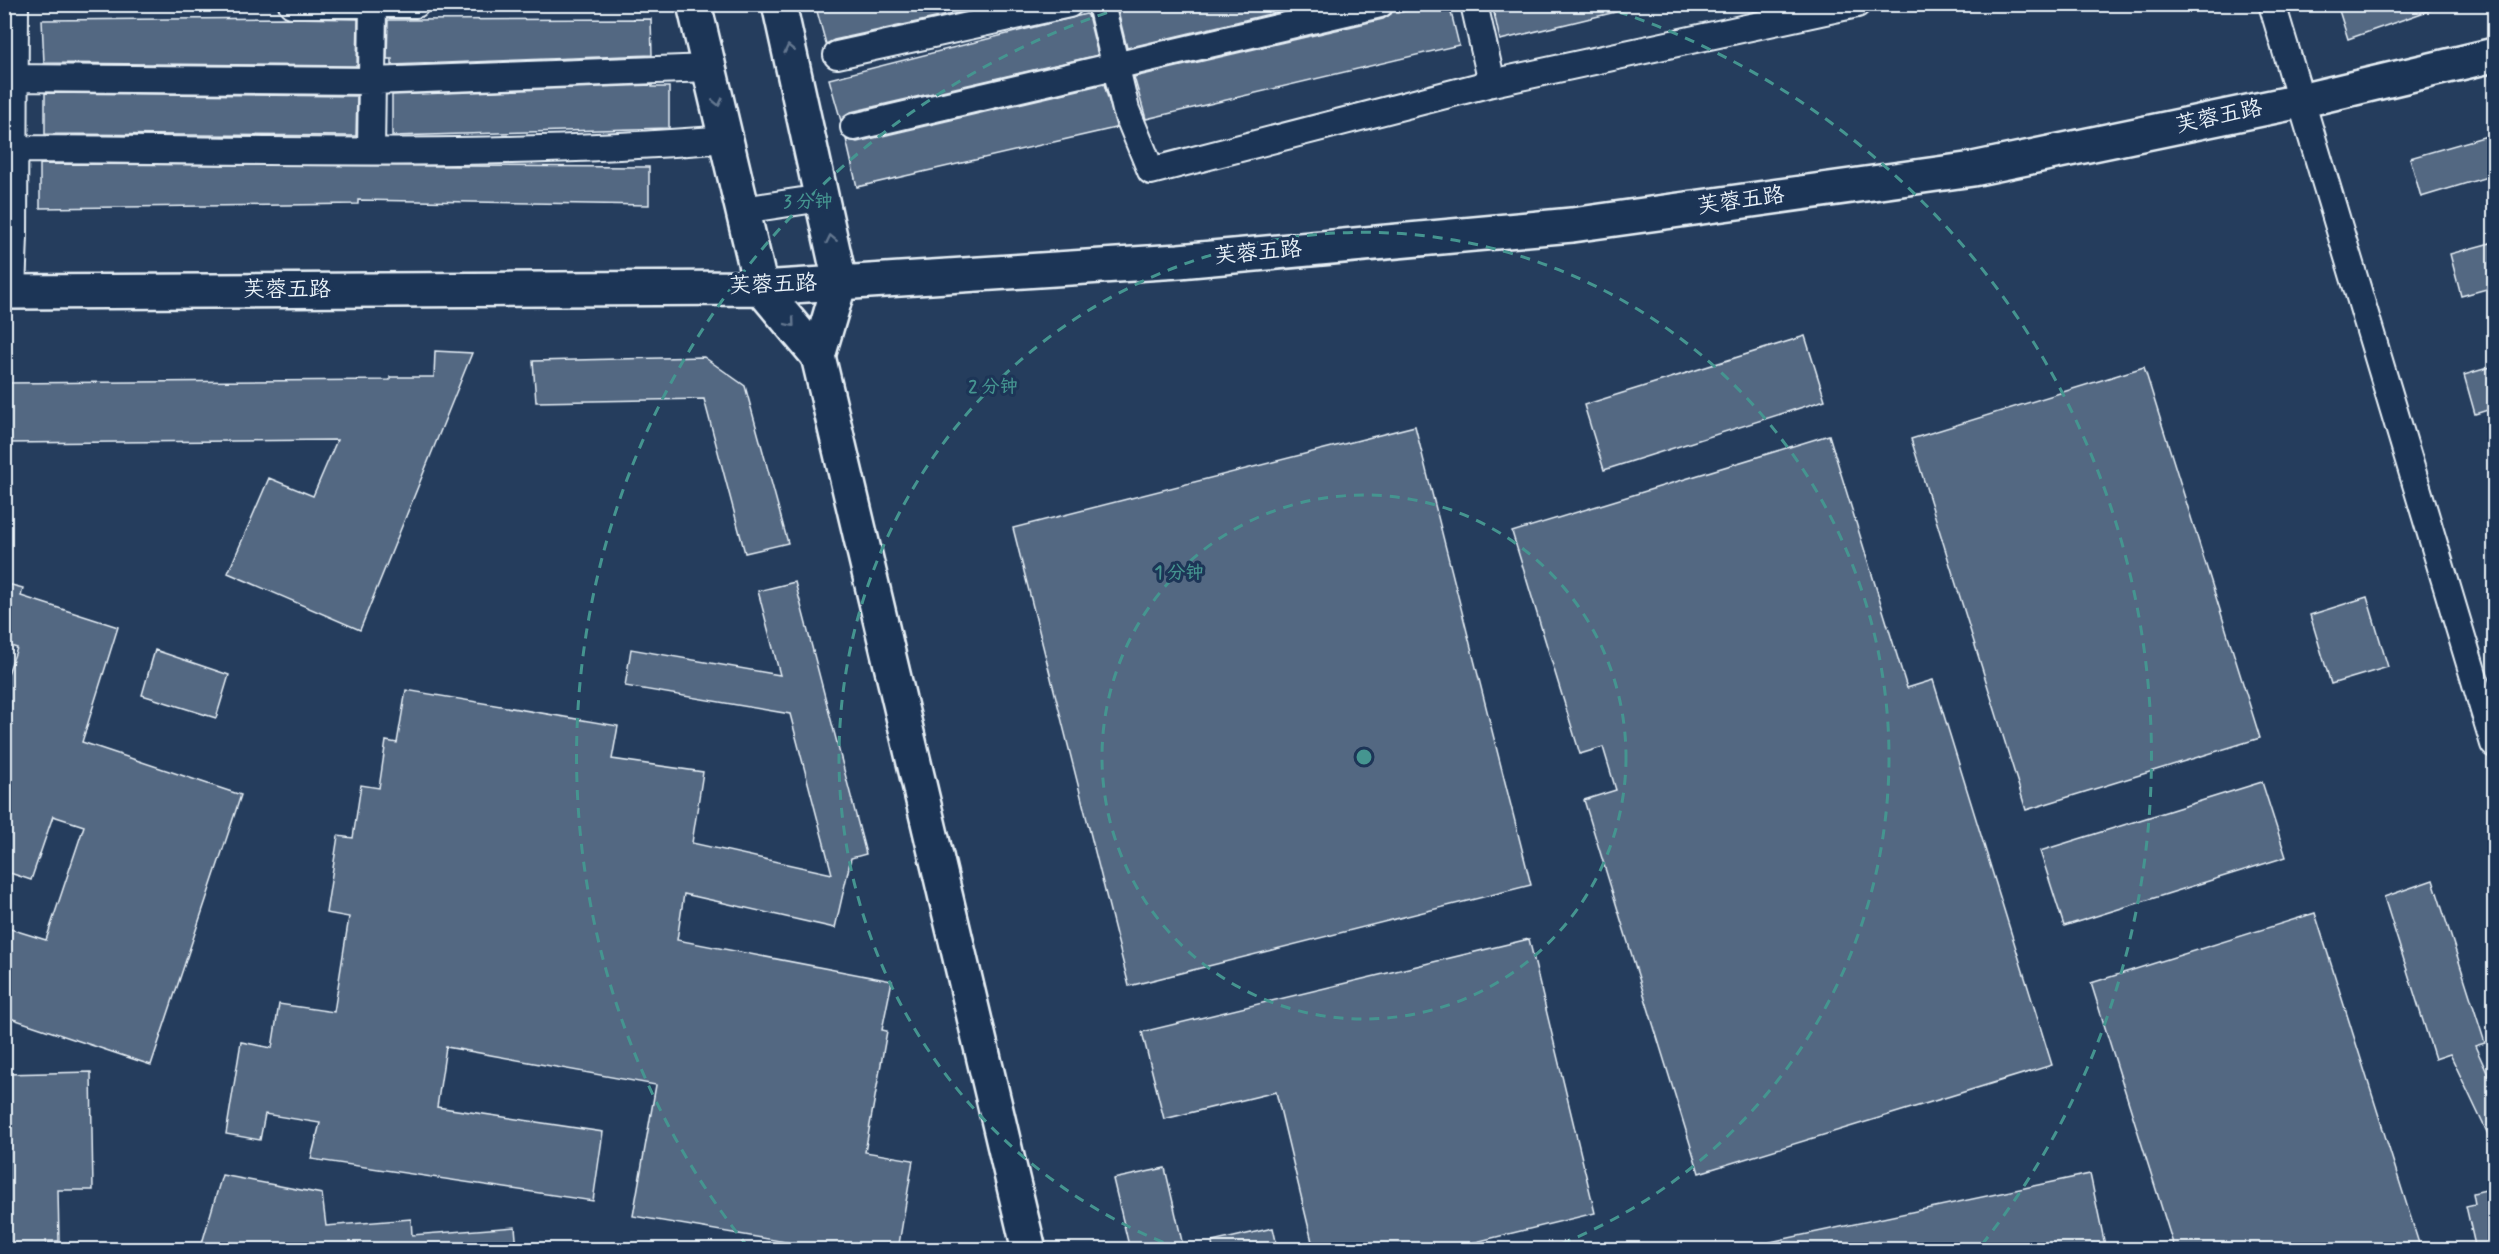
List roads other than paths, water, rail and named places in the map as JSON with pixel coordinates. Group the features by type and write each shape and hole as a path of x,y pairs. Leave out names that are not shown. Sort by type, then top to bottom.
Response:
{"street":[{"path":"8,292 10,78 15,4"},
{"path":"291,4 416,4"},
{"path":"694,4 761,288 818,356 1029,1250"},
{"path":"779,4 840,282 818,356"},
{"path":"837,55 1068,4"},
{"path":"1101,4 1126,110 1151,171 1492,83 1857,4"},
{"path":"854,128 1380,4"},
{"path":"1474,4 1492,83"},
{"path":"2272,4 2494,744"},
{"path":"372,151 373,5"},
{"name":"芙蓉五路","path":"8,292 761,288 1179,261 1572,225 1973,169 2300,100 2494,55"},
{"path":"10,78 372,81 709,68"},
{"path":"9,148 372,151 646,146 726,139"},
{"path":"743,210 822,198"}]}
